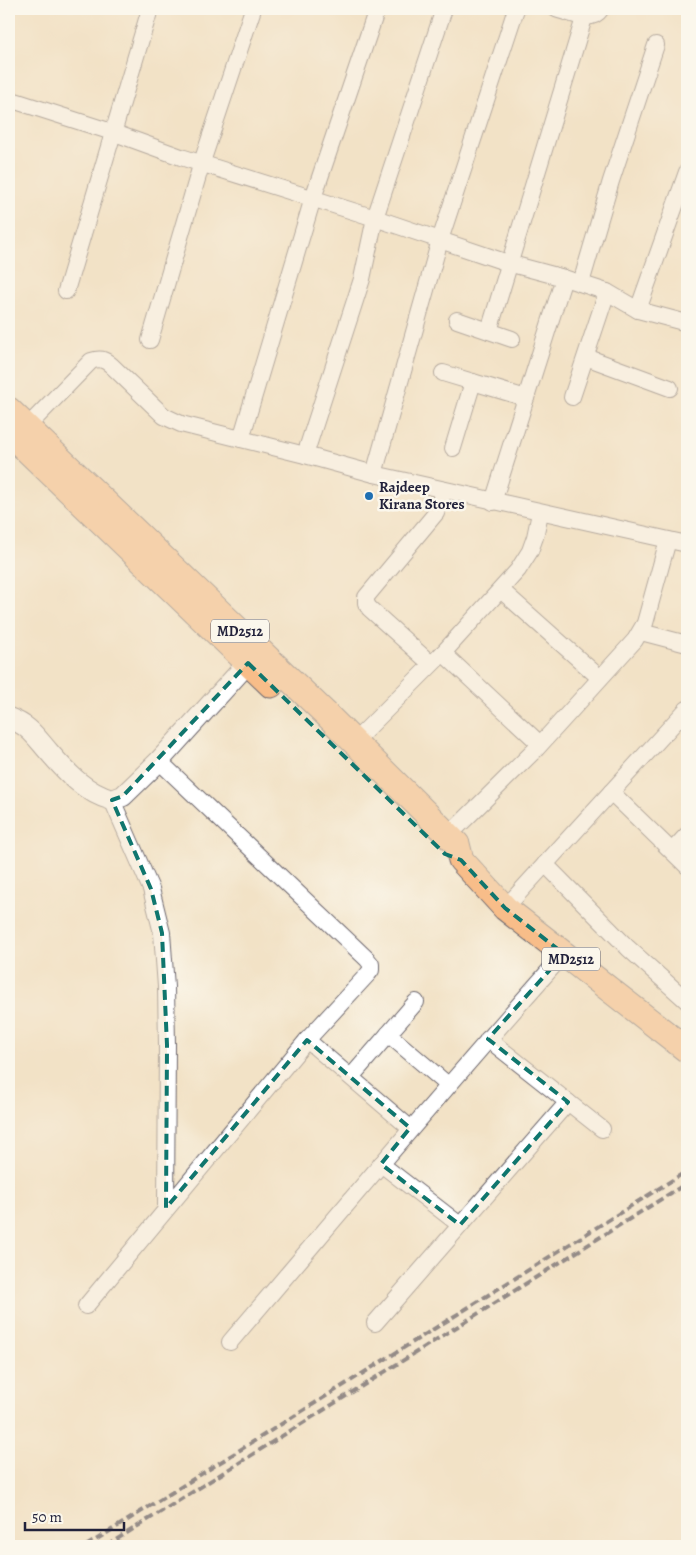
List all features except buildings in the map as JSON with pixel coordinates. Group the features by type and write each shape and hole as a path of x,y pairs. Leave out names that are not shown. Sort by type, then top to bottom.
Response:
{"main road":[{"name":"MD2512","path":"9,410 18,430 254,656 354,742 456,844 461,860 505,908 687,1050"},
{"name":"MD2512","path":"254,656 344,753 445,854 461,860"}],"street":[{"path":"66,290 150,9"},
{"path":"150,340 202,162 253,9"},
{"path":"241,439 314,198 377,9"},
{"path":"305,455 362,279 375,218 444,9"},
{"path":"374,474 440,240 516,9"},
{"path":"556,9 584,18 599,12 601,9"},
{"path":"489,331 508,263 584,18"},
{"path":"581,283 614,172 656,45"},
{"path":"9,100 112,132 508,263 581,283 607,292 638,310 687,322"},
{"path":"638,310 687,172"},
{"path":"493,502 564,278"},
{"path":"572,397 607,292"},
{"path":"457,320 512,339"},
{"path":"586,357 670,388"},
{"path":"18,430 91,361 98,358 105,360 111,365 164,416 199,430 493,502 687,544"},
{"path":"443,373 526,398"},
{"path":"453,448 474,382"},
{"path":"444,490 436,513 366,597 366,602 369,608 437,658 540,744"},
{"path":"354,742 437,658 518,570 530,551 540,512"},
{"path":"448,836 540,744 641,632 668,540"},
{"path":"501,590 600,678"},
{"path":"641,632 687,644"},
{"path":"9,718 28,727 65,770 90,792 112,800 123,796 159,760 254,656"},
{"path":"505,908 687,709"},
{"path":"86,1306 307,1040 371,970 370,964 159,760"},
{"path":"611,792 687,866"},
{"path":"112,800 152,889 162,934 167,1035 166,1208"},
{"path":"672,851 687,835"},
{"path":"545,864 628,948 687,1001"},
{"path":"230,1342 410,1128 564,954"},
{"path":"351,1078 416,1002"},
{"path":"388,1034 448,1085"},
{"path":"488,1039 602,1129"},
{"path":"307,1040 410,1128"},
{"path":"375,1323 568,1102"},
{"path":"381,1164 460,1225"}],"highlighted area":[{"path":"248,663 445,854 461,860 505,908 564,954 488,1039 568,1102 460,1225 381,1164 410,1128 307,1040 166,1208 167,1045 162,933 151,889 112,800 123,796"}],"railway":[{"path":"86,1546 687,1171"},
{"path":"106,1546 687,1183"}],"place":[{"name":"Rajdeep Kirana Stores","path":"369,496"}]}
